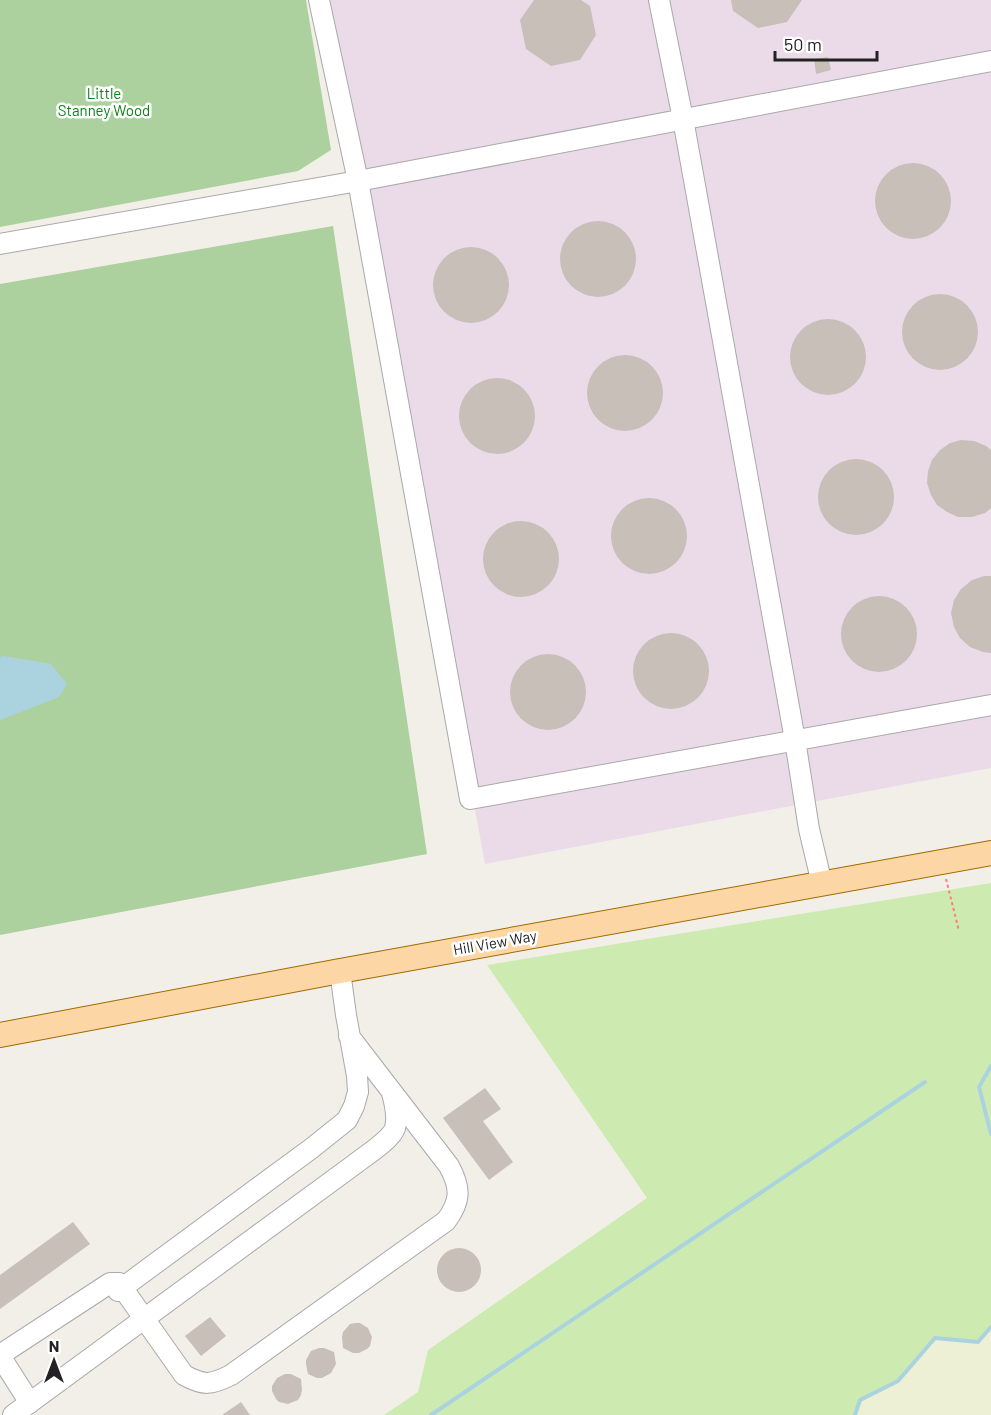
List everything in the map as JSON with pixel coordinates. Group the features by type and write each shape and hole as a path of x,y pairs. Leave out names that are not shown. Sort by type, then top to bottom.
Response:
{"main road":[{"name":"Hill View Way","path":"0,1035 991,853"}],"lane":[{"path":"320,0 358,181 470,800 991,705"},
{"path":"659,0 683,119 809,829 822,884"},
{"path":"0,243 358,181 991,61"},
{"path":"120,1290 347,1120 358,1092 340,971"},
{"path":"30,1402 0,1356 110,1283 119,1283 120,1290 184,1375 198,1382 216,1382 231,1375 446,1221 457,1201 456,1179 449,1166 349,1036"},
{"path":"14,1415 390,1136 395,1128 396,1114 391,1091"}],"path":[{"path":"941,862 959,931"}],"shaded area":[{"path":"325,0 991,0 991,768 485,864"}],"green space":[{"name":"Little Stanney Wood","path":"0,0 306,0 331,150 298,171 0,227"},
{"path":"333,226 427,854 0,935 0,284"},
{"path":"991,883 991,1327 978,1342 935,1338 898,1381 860,1400 855,1415 384,1415 418,1392 428,1350 647,1198 487,965"},
{"path":"991,1327 991,1415 855,1415 860,1400 898,1381 935,1338 978,1342"}],"water":[{"path":"0,657 51,664 67,684 59,697 0,720"}],"building":[{"path":"534,0 581,0 590,6 596,35 580,60 551,66 526,49 520,20"},
{"path":"731,0 802,0 787,22 758,28 733,11"},
{"path":"828,57 831,70 816,74 814,59"},
{"path":"906,163 920,163 934,169 945,180 951,194 948,216 940,228 920,239 906,239 892,233 881,222 875,208 875,194 881,180 892,169"},
{"path":"591,221 605,221 619,227 630,238 636,252 633,274 625,286 605,297 591,297 577,291 566,280 560,266 560,252 566,238 577,227"},
{"path":"464,247 478,247 492,253 503,264 509,278 506,300 498,312 478,323 464,323 450,317 439,306 433,292 433,278 439,264 450,253"},
{"path":"933,294 947,294 961,300 972,311 978,325 975,347 967,359 947,370 933,370 919,364 908,353 902,339 902,325 908,311 919,300"},
{"path":"821,319 835,319 849,325 860,336 866,350 863,372 855,384 835,395 821,395 807,389 796,378 790,364 790,350 796,336 807,325"},
{"path":"618,355 632,355 646,361 657,372 663,386 660,408 652,420 632,431 618,431 604,425 593,414 587,400 587,386 593,372 604,361"},
{"path":"490,378 504,378 518,384 529,395 535,409 532,431 524,443 504,454 490,454 476,448 465,437 459,423 459,409 465,395 476,384"},
{"path":"961,440 974,441 991,450 991,508 985,513 972,517 958,517 937,505 927,483 932,460 950,443"},
{"path":"849,459 863,459 877,465 888,476 894,490 891,512 883,524 863,535 849,535 835,529 824,518 818,504 818,490 824,476 835,465"},
{"path":"642,498 656,498 670,504 681,515 687,529 684,551 676,563 656,574 642,574 628,568 617,557 611,543 611,529 617,515 628,504"},
{"path":"514,521 528,521 542,527 553,538 559,552 556,574 548,586 528,597 514,597 500,591 489,580 483,566 483,552 489,538 500,527"},
{"path":"991,576 991,653 970,647 960,638 954,627 951,613 954,600 961,589 972,580"},
{"path":"872,596 886,596 900,602 911,613 917,627 914,649 906,661 886,672 872,672 858,666 847,655 841,641 841,627 847,613 858,602"},
{"path":"664,633 678,633 692,639 703,650 709,664 706,686 698,698 678,709 664,709 650,703 639,692 633,678 633,664 639,650 650,639"},
{"path":"541,654 555,654 569,660 580,671 586,685 583,707 575,719 555,730 541,730 527,724 516,713 510,699 510,685 516,671 527,660"},
{"path":"485,1088 501,1109 483,1121 513,1162 489,1180 443,1118"},
{"path":"73,1222 90,1244 0,1309 0,1275"},
{"path":"459,1248 468,1249 475,1254 480,1261 480,1279 475,1286 468,1291 459,1292 450,1291 443,1286 438,1279 437,1270 438,1261 443,1254 450,1249"},
{"path":"210,1317 226,1336 201,1356 185,1336"},
{"path":"355,1323 368,1328 372,1337 370,1346 359,1353 343,1348 343,1332 350,1324"},
{"path":"319,1348 334,1352 336,1364 331,1373 322,1378 308,1374 306,1364 311,1351"},
{"path":"285,1374 301,1379 301,1395 298,1400 288,1404 279,1402 272,1391 277,1378"},
{"path":"241,1402 250,1415 222,1415"}],"waterway":[{"path":"991,1066 979,1087 991,1134"},
{"path":"431,1415 925,1082"},
{"path":"855,1415 860,1400 898,1381 935,1338 978,1342 991,1327"}]}
